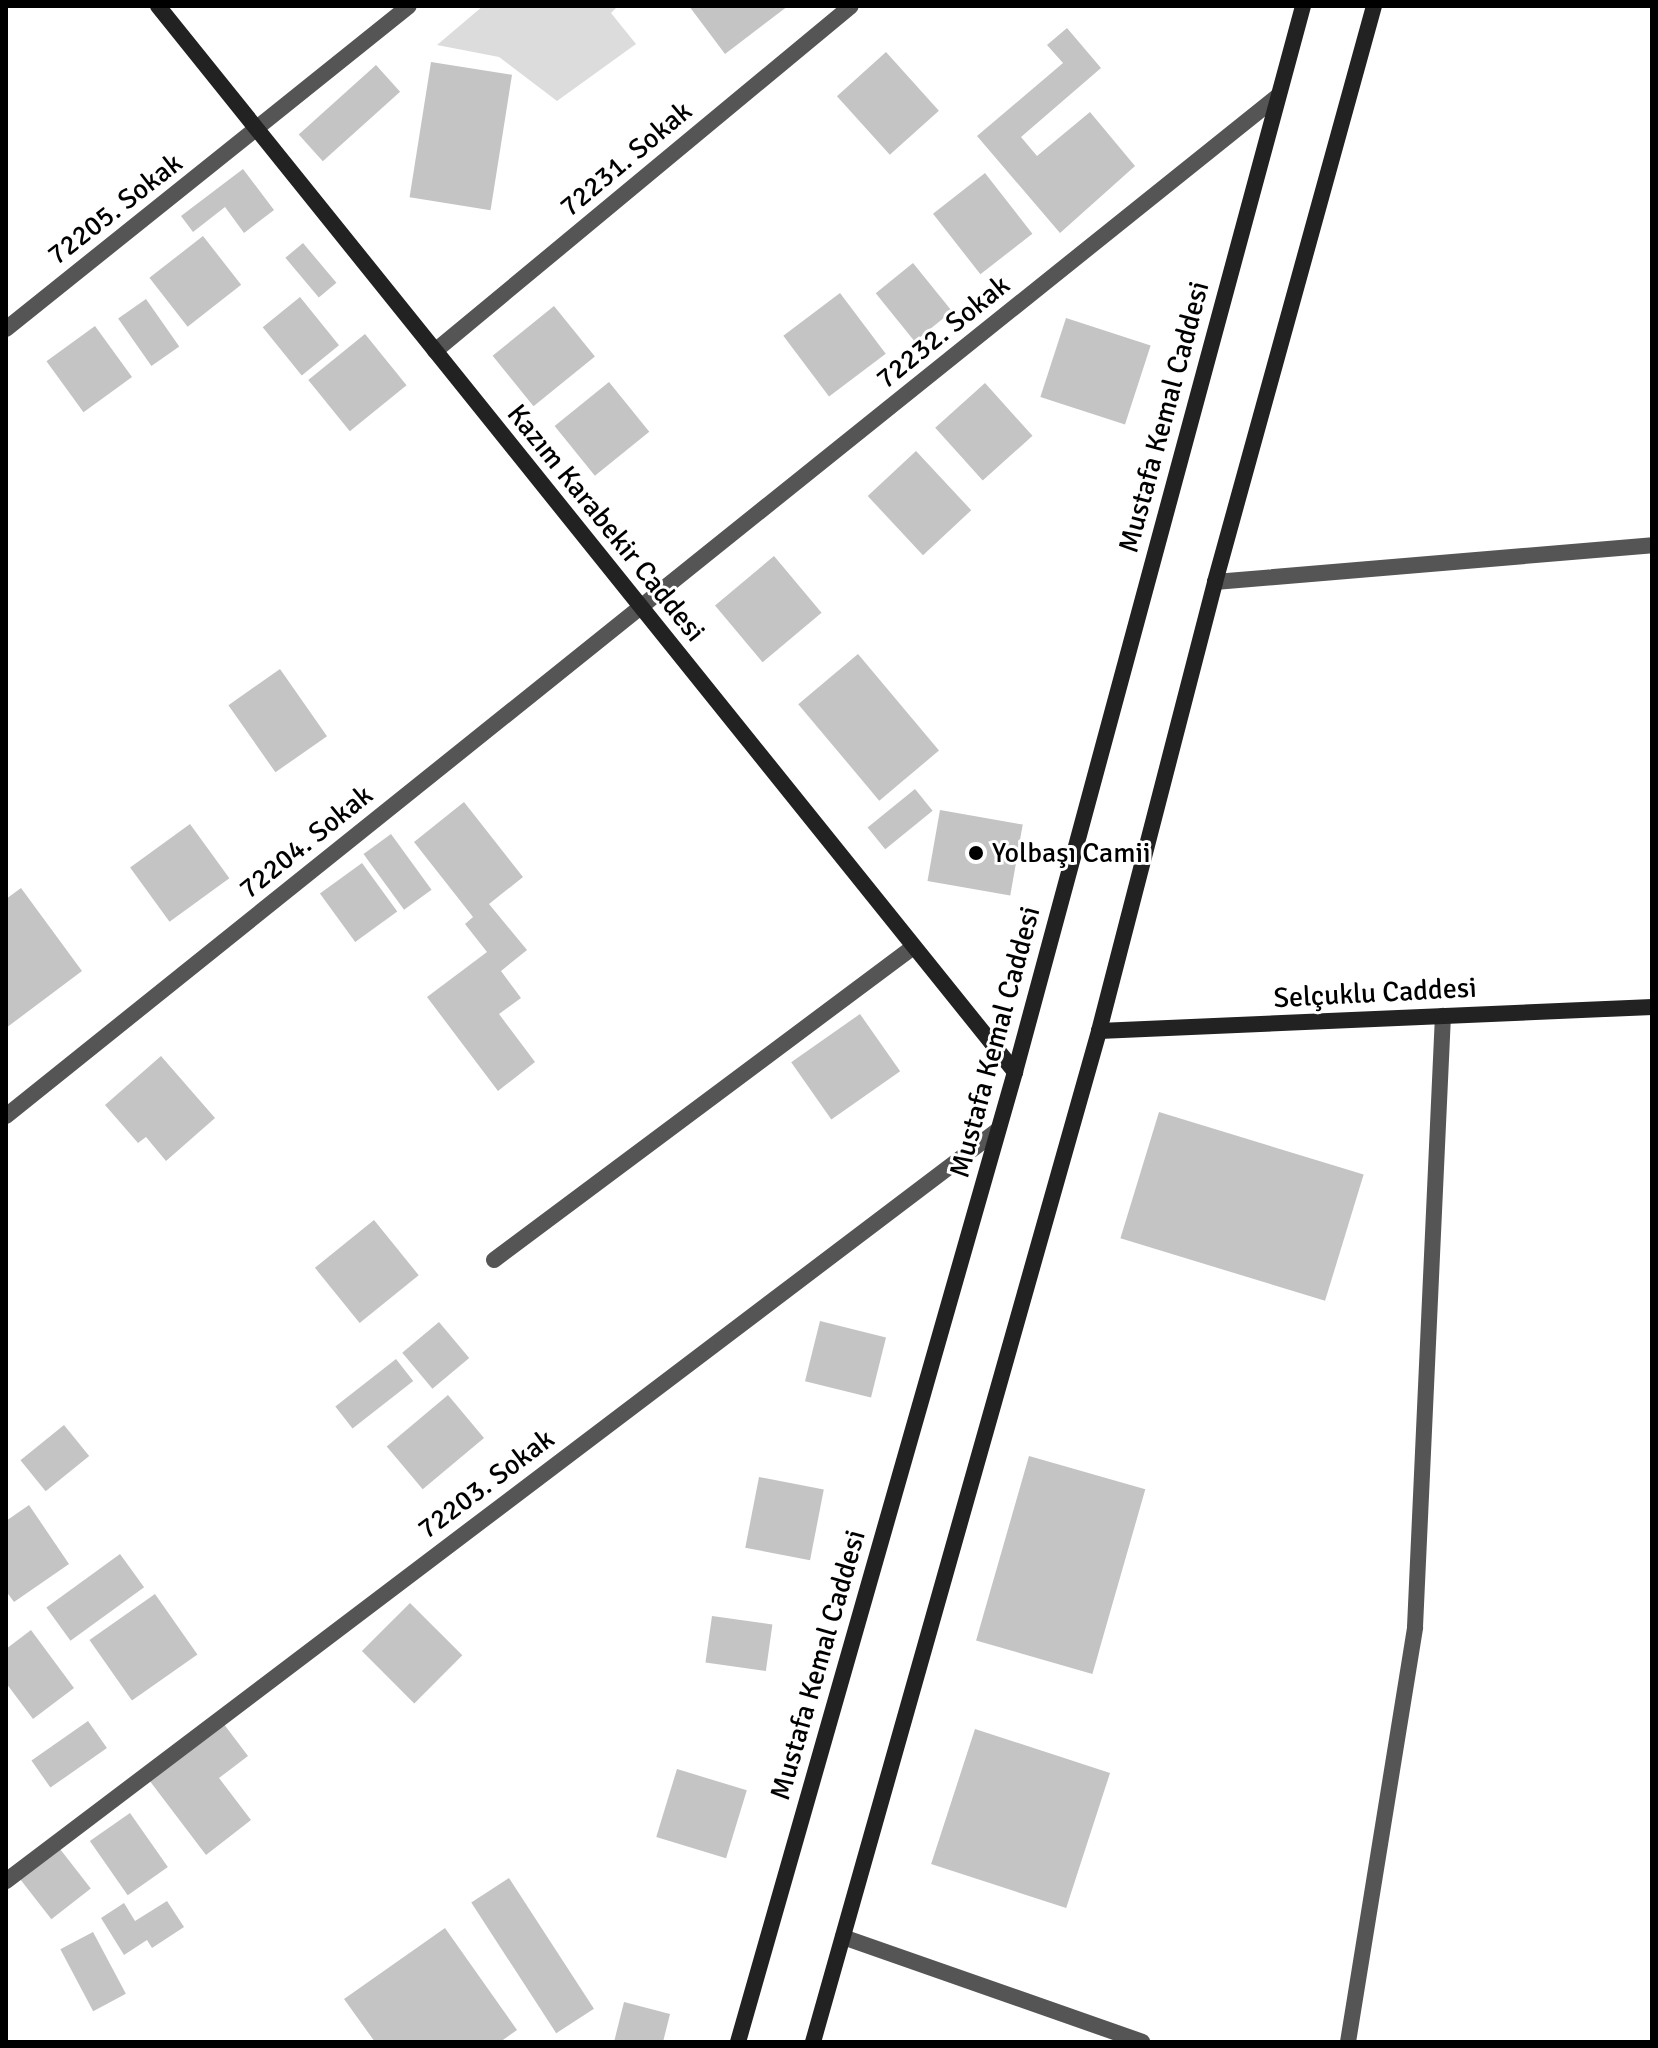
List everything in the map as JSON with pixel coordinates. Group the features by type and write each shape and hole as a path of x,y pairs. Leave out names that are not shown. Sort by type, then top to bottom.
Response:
{"main road":[{"name":"Kazım Karabekir Caddesi","path":"158,6 912,948 1015,1072"},
{"name":"Mustafa Kemal Caddesi","path":"738,2042 1015,1072 1303,6"},
{"path":"813,2042 1099,1031 1215,582 1374,6"},
{"name":"Selçuklu Caddesi","path":"1099,1031 1652,1007"}],"street":[{"name":"72205. Sokak","path":"6,329 409,6"},
{"name":"72231. Sokak","path":"435,351 851,6"},
{"name":"72232. Sokak","path":"639,607 1278,96"},
{"path":"1215,582 1652,545"},
{"name":"72204. Sokak","path":"6,1116 639,607"},
{"path":"494,1260 912,948"},
{"path":"1348,2042 1415,1627 1443,1016"},
{"name":"72203. Sokak","path":"6,1881 998,1130"},
{"path":"843,1937 1142,2042"}],"shaded area":[{"path":"483,6 618,6 611,13 636,44 557,101 499,57 437,45"}],"building":[{"path":"689,6 788,6 725,54"},
{"path":"1067,28 1101,68 1021,137 1037,156 1090,112 1135,166 1060,233 977,136 1063,63 1047,45"},
{"path":"886,52 939,111 890,155 837,96"},
{"path":"431,62 512,75 491,210 410,197"},
{"path":"376,65 400,92 323,161 299,135"},
{"path":"243,169 274,210 244,233 225,207 193,232 181,216"},
{"path":"985,173 1032,234 980,274 933,214"},
{"path":"203,236 241,285 188,327 149,278"},
{"path":"303,243 336,283 319,298 285,258"},
{"path":"913,263 952,311 915,341 876,293"},
{"path":"840,293 886,354 829,396 783,336"},
{"path":"300,297 339,345 302,375 263,327"},
{"path":"146,299 179,347 151,366 118,319"},
{"path":"554,306 595,357 534,406 493,356"},
{"path":"1066,318 1151,346 1125,424 1040,397"},
{"path":"95,326 132,377 83,412 46,361"},
{"path":"365,334 407,385 350,431 308,380"},
{"path":"609,382 649,432 595,476 555,426"},
{"path":"985,383 1033,436 983,481 935,428"},
{"path":"916,451 971,510 923,555 868,496"},
{"path":"774,556 822,613 763,662 715,605"},
{"path":"858,654 939,751 879,801 798,704"},
{"path":"280,669 327,736 275,772 228,705"},
{"path":"915,789 933,811 885,849 868,827"},
{"path":"464,802 523,877 489,904 527,950 501,971 521,998 499,1014 535,1062 498,1091 427,997 487,952 465,924 473,917 414,842"},
{"name":"Yolbaşı Camii","path":"940,810 1023,825 1010,895 927,881"},
{"path":"190,824 229,878 170,922 130,867"},
{"path":"391,834 432,890 404,910 363,854"},
{"path":"362,863 397,912 355,942 320,894"},
{"path":"21,888 82,971 6,1028 6,899"},
{"path":"860,1014 900,1071 831,1120 791,1062"},
{"path":"161,1056 215,1118 166,1161 146,1137 138,1143 105,1105"},
{"path":"1159,1112 1364,1175 1325,1301 1120,1238"},
{"path":"374,1220 419,1275 360,1323 315,1268"},
{"path":"820,1321 886,1337 871,1398 805,1381"},
{"path":"439,1322 469,1358 432,1389 402,1353"},
{"path":"396,1359 413,1381 353,1428 335,1406"},
{"path":"448,1395 484,1438 423,1489 387,1446"},
{"path":"64,1425 89,1456 46,1491 20,1460"},
{"path":"1029,1456 1145,1489 1092,1674 976,1641"},
{"path":"759,1477 824,1490 810,1560 745,1548"},
{"path":"29,1505 69,1564 14,1602 6,1591 6,1521"},
{"path":"120,1554 144,1587 70,1641 46,1607"},
{"path":"155,1594 197,1655 132,1701 89,1640"},
{"path":"410,1603 462,1655 414,1703 362,1651"},
{"path":"712,1616 772,1624 766,1671 705,1663"},
{"path":"31,1630 74,1688 33,1719 6,1683 6,1649"},
{"path":"220,1719 248,1756 219,1778 251,1820 206,1855 146,1776"},
{"path":"88,1721 107,1748 50,1788 31,1761"},
{"path":"975,1729 1110,1773 1066,1908 931,1864"},
{"path":"677,1769 747,1790 726,1858 656,1837"},
{"path":"130,1813 168,1867 128,1895 90,1841"},
{"path":"60,1849 91,1888 51,1919 21,1880"},
{"path":"509,1878 594,2009 556,2033 471,1903"},
{"path":"167,1901 184,1927 152,1948 147,1940 124,1955 101,1918 124,1903 135,1921"},
{"path":"445,1928 517,2030 500,2042 375,2042 344,1999"},
{"path":"93,1932 126,1994 93,2011 60,1949"},
{"path":"624,2002 670,2014 663,2042 614,2042"}],"place":[{"name":"Yolbaşı Camii","path":"976,853"}]}
